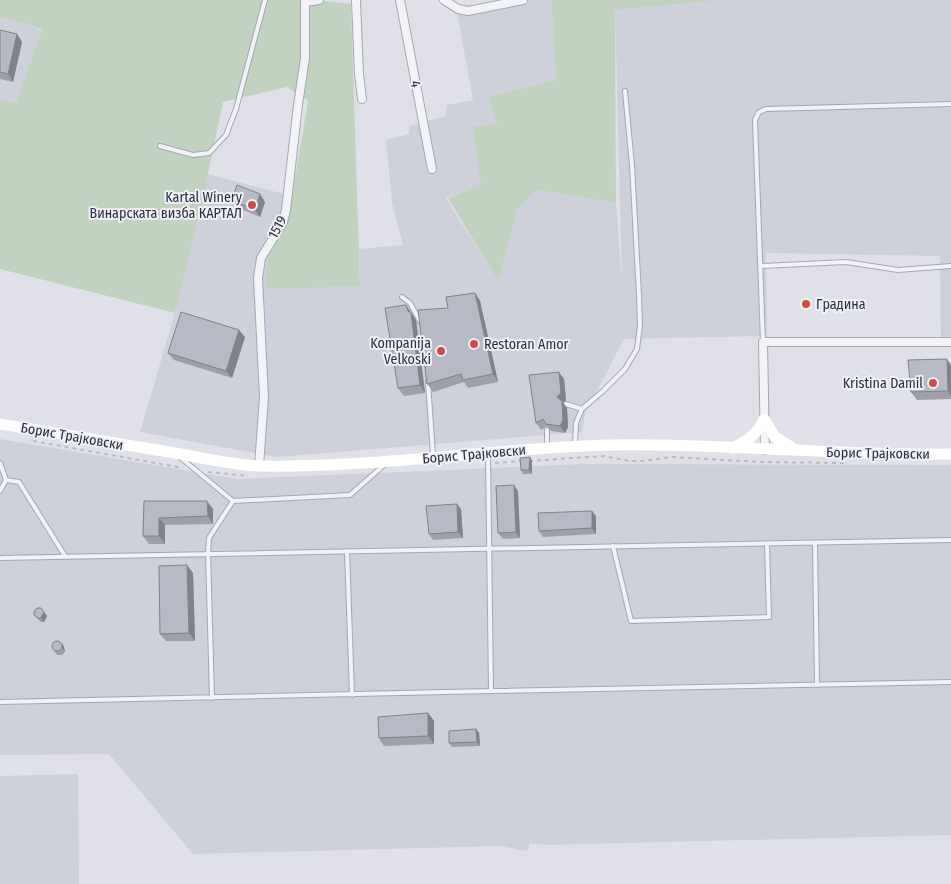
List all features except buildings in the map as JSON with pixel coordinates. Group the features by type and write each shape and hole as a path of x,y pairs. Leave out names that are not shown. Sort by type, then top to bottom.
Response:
{"main road":[{"path":"731,448 752,436 762,426 764,419"},
{"path":"764,419 775,437 788,447 798,451"},
{"name":"Борис Трајковски","path":"0,424 225,463 259,466 315,466 388,462 488,452 610,446 951,454"}],"street":[{"name":"1519","path":"259,466 264,397 258,278 261,258 283,222 286,210 305,58 302,1 320,0"},
{"path":"356,0 362,99"},
{"name":"4","path":"400,0 432,169"},
{"path":"445,0 458,9 468,12 522,0"},
{"path":"765,450 763,342 951,342"}],"lane":[{"path":"160,146 194,155 209,153 226,135 236,108 266,0"},
{"path":"574,448 576,424 582,409 625,369 637,349 640,326 639,295 632,165 624,91"},
{"path":"763,342 756,120 759,112 766,109 951,104"},
{"path":"760,266 846,262 898,270 951,266"},
{"path":"402,297 418,313 421,328"},
{"path":"427,372 433,457"},
{"path":"566,404 582,409"},
{"path":"547,430 547,449"},
{"path":"488,452 491,691"},
{"path":"175,453 233,501 350,495 388,462"},
{"path":"0,462 6,480 0,490"},
{"path":"6,480 18,482 65,556"},
{"path":"212,698 209,538 233,501"},
{"path":"0,558 951,540"},
{"path":"815,543 817,685"},
{"path":"613,546 632,621 769,617 767,544"},
{"path":"347,551 352,695"},
{"path":"0,702 951,682"}],"shaded area":[{"path":"514,0 551,0 556,80 488,97 497,124 473,126 482,185 446,198 498,281 518,209 537,190 616,203 622,283 615,10 722,0 951,0 951,344 941,344 940,256 766,253 767,348 766,336 624,339 585,414 582,432 276,457 140,432 175,313 207,174 292,196 267,256 360,286 359,249 403,245 392,203 386,140 409,134 409,126 446,116 447,105 473,100 457,11"},
{"path":"0,17 25,23 42,31 16,103 0,99"},
{"path":"0,439 237,479 584,464 951,465 951,835 545,845 530,843 527,851 499,846 193,854 109,754 0,755"},
{"path":"78,774 79,884 0,884 0,776"}],"green space":[{"path":"0,0 314,0 351,4 360,286 266,289 267,256 292,196 308,101 287,87 223,102 205,189 175,313 0,269 0,99 16,103 42,30 25,23 0,17"},
{"path":"551,0 722,0 615,10 616,203 537,190 518,209 498,281 448,198 481,185 473,126 497,124 488,97 556,80"}],"place":[{"name":"Kartal Winery Винарската визба КАРТАЛ","path":"252,205"},
{"name":"Градина","path":"806,304"},
{"name":"Restoran Amor","path":"474,344"},
{"name":"Kompanija Velkoski","path":"441,351"},
{"name":"Kristina Damil","path":"933,383"}]}
